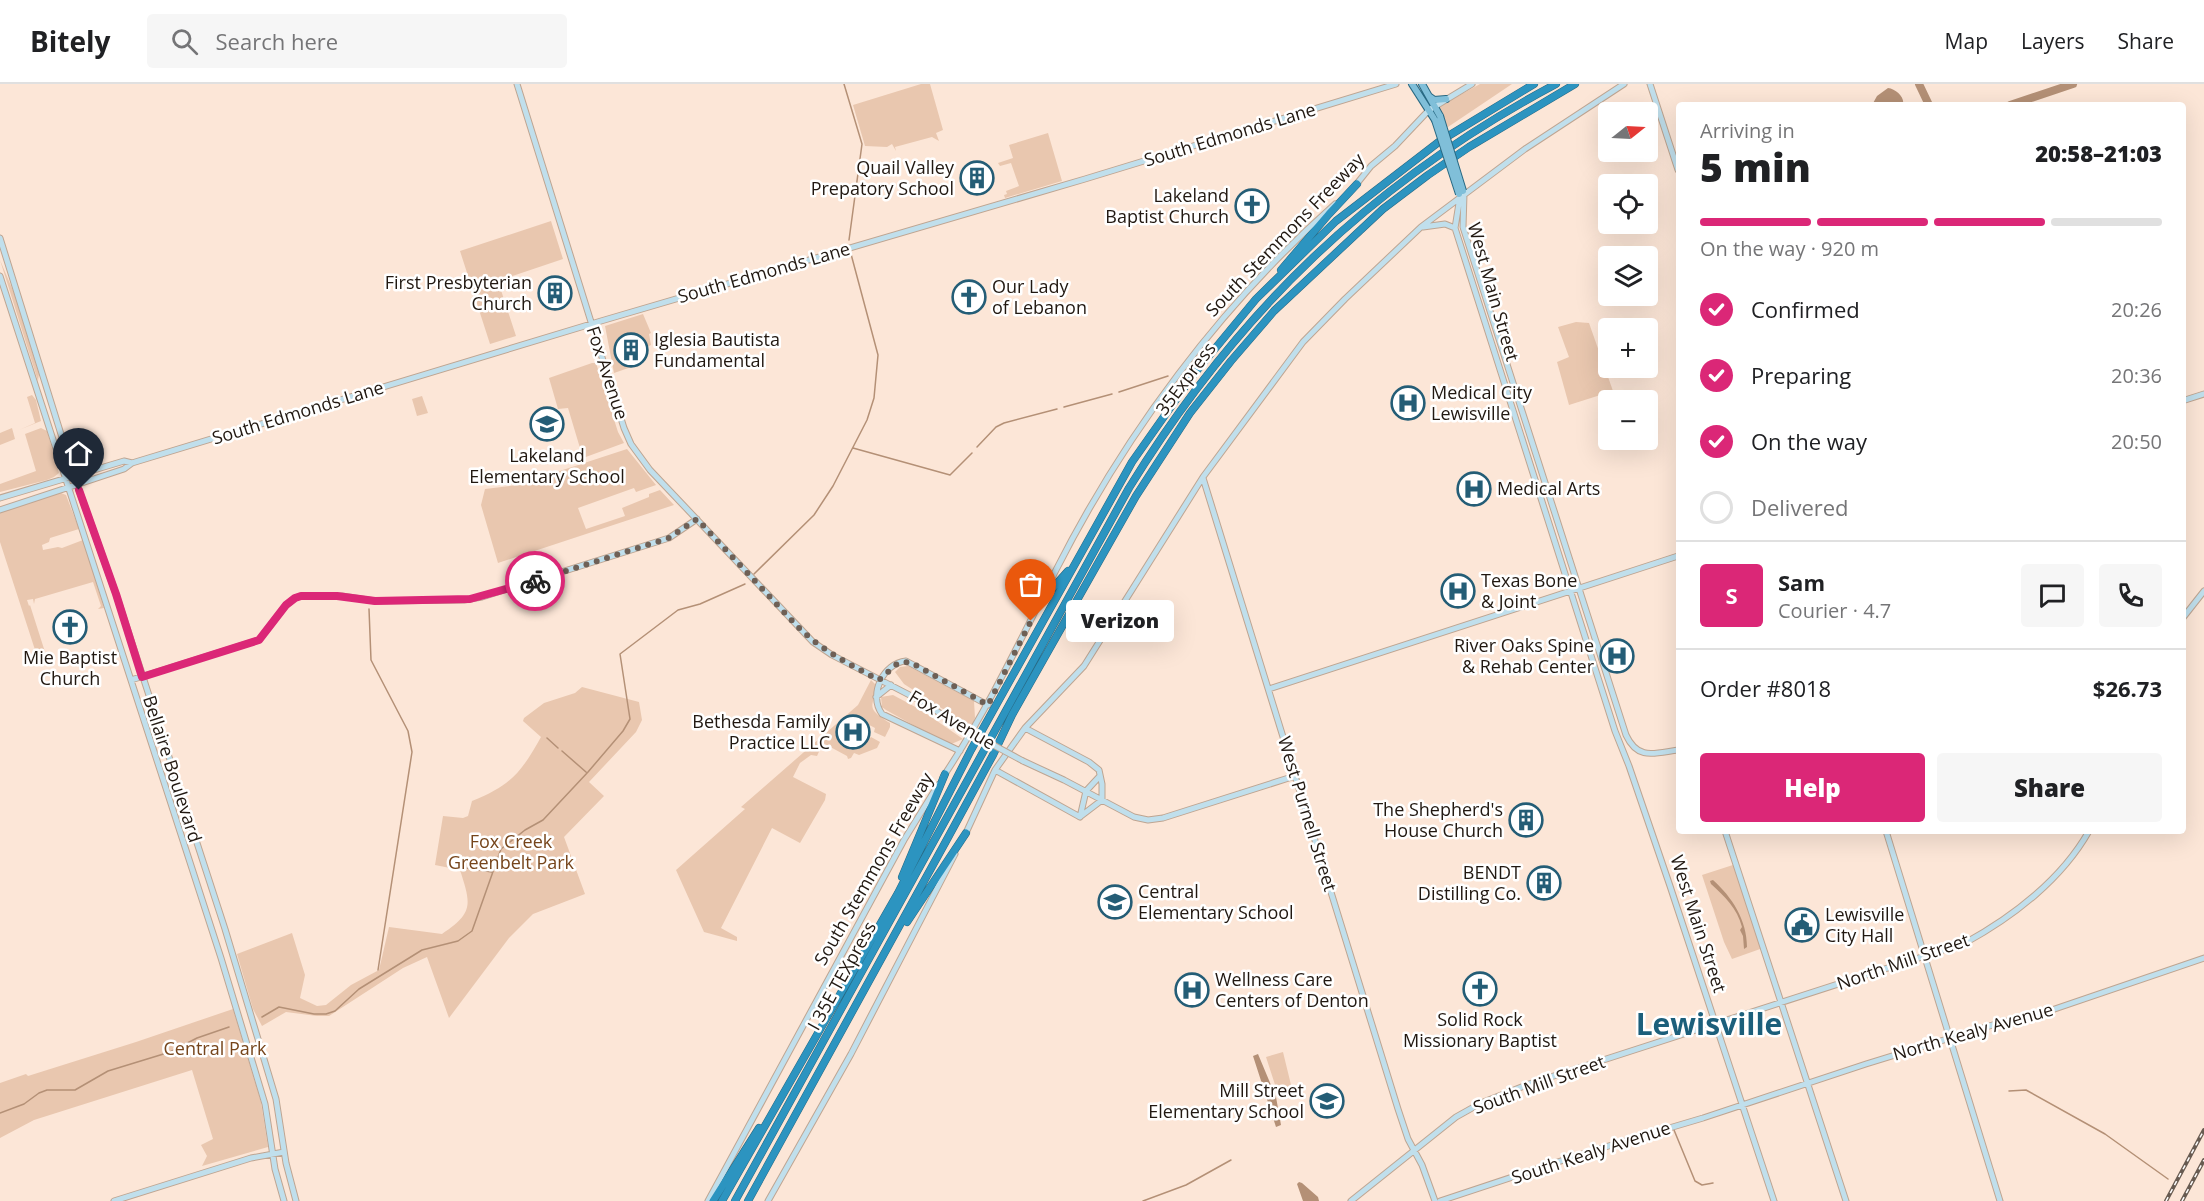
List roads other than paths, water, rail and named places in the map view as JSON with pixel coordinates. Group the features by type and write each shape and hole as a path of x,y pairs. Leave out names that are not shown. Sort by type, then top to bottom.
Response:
{"highway":[{"path":"1512,97 1522,84"},
{"name":"South Stemmons Freeway","path":"722,1201 898,892 970,750 1072,567 1132,462 1194,374 1256,299 1336,221 1440,141 1534,84"},
{"name":"35Express","path":"976,765 1129,488 1181,408 1240,333 1306,262 1372,204 1462,139 1516,105 1556,84"},
{"path":"748,1201 993,756 1012,715 1136,496 1210,387 1274,311 1383,209 1428,175 1496,130 1575,84"},
{"path":"1256,299 1357,184"},
{"path":"1042,600 1072,567"},
{"name":"I 35E TEXpress","path":"735,1201 976,765"},
{"path":"898,892 905,868 945,774"},
{"path":"860,998 966,833"},
{"path":"713,1201 799,1065"},
{"path":"753,1201 778,1146"}],"main road":[{"name":"Fox Avenue","path":"517,84 591,324 631,444 650,470 813,642 925,704 960,727 1142,820 1156,820 1295,776"},
{"name":"South Edmonds Lane","path":"0,510 124,469 132,463 591,324 1085,179 1395,84"},
{"name":"West Main Street","path":"1413,84 1437,118 1462,194 1463,225 1626,735 1638,751 1651,754 1676,750"},
{"name":"West Main Street","path":"1422,84 1431,108"},
{"name":"South Stemmons Freeway","path":"708,1201 904,840 988,705 1056,571 1106,482 1136,435 1181,372 1230,312 1288,248 1357,184 1371,166 1395,146 1431,108 1472,84"},
{"path":"768,1201 850,1054 966,833 995,770 1025,728 1084,666 1203,477 1303,342 1421,227 1462,194 1624,84"},
{"path":"1650,84 1676,164"},
{"path":"1428,95 1434,100 1446,99"},
{"name":"West Main Street","path":"1462,194 1455,228 1616,731 1774,1201"},
{"path":"1421,227 1445,224 1455,228"},
{"name":"Bellaire Boulevard","path":"0,238 74,477 116,594 237,970 277,1104 284,1152 296,1201"},
{"path":"1461,246 1474,260"},
{"name":"Bellaire Boulevard","path":"0,276 221,958 266,1111 284,1201"},
{"path":"36,388 45,385"},
{"path":"2186,400 2204,394"},
{"name":"South Edmonds Lane","path":"0,498 124,461 132,463"},
{"name":"West Purnell Street","path":"1203,477 1398,1109 1435,1201"},
{"path":"131,680 259,640 286,605 298,597 337,596 375,601 476,599 662,540 676,534 697,519"},
{"path":"1269,689 1676,557"},
{"path":"2186,614 2204,591"},
{"path":"122,652 133,649"},
{"path":"960,751 882,714 875,698 879,680 901,661 910,662 988,705"},
{"path":"875,698 891,685 891,668"},
{"path":"1025,728 1089,762 1099,770 1102,800 1080,817"},
{"path":"995,770 1080,817"},
{"path":"1080,817 1086,792 1100,775"},
{"path":"1726,834 1846,1201"},
{"path":"1887,834 2000,1201"},
{"name":"North Mill Street","path":"1716,1024 1926,957 1975,938 2028,901 2066,864 2088,834"},
{"name":"North Kealy Avenue","path":"1742,1106 1999,1023 2040,1014 2204,958"},
{"name":"South Mill Street","path":"1351,1201 1413,1150 1456,1118 1481,1103 1529,1084 1716,1024"},
{"name":"South Kealy Avenue","path":"1440,1201 1585,1153 1742,1106"},
{"path":"114,1201 251,1158 284,1152"}],"waterway":[{"path":"844,84 862,144 849,240"},
{"path":"1919,84 1928,102"},
{"path":"2019,102 2073,84"},
{"path":"754,574 814,515 833,486 867,420 874,398 878,355 851,254"},
{"path":"1119,392 1168,376"},
{"path":"1064,407 1112,394"},
{"path":"977,447 996,427 1004,423 1057,409"},
{"path":"853,448 950,475 972,453"},
{"path":"262,1017 279,1007 314,1014 335,1011 359,989 422,950 458,941 472,931 501,849 525,830 543,820 588,772 623,731 630,719 620,654 678,610 700,604 745,584"},
{"path":"369,609 371,660 408,731 412,752 378,970"},
{"path":"547,738 558,748"},
{"path":"562,751 586,772"},
{"path":"467,868 492,872"},
{"path":"0,1113 24,1104 39,1093 47,1090 75,1090 108,1071 170,1052 197,1038 229,1027"},
{"path":"2009,1091 2026,1090 2105,1134 2168,1179"},
{"path":"1674,1130 1695,1181 1702,1185 1713,1183"},
{"path":"1143,1201 1186,1185 1231,1160"}],"railway":[{"path":"2166,1201 2204,1130"},
{"path":"2182,1201 2204,1160"}],"place":[{"name":"Quail Valley Prepatory School","path":"977,178"},
{"name":"Lakeland Baptist Church","path":"1252,206"},
{"name":"First Presbyterian Church","path":"555,293"},
{"name":"Our Lady of Lebanon","path":"969,297"},
{"name":"Iglesia Bautista Fundamental","path":"631,350"},
{"name":"Medical City Lewisville","path":"1408,403"},
{"name":"Lakeland Elementary School","path":"547,424"},
{"name":"Medical Arts","path":"1474,489"},
{"name":"Texas Bone & Joint","path":"1458,591"},
{"name":"Verizon","path":"1031,621"},
{"name":"Mie Baptist Church","path":"70,627"},
{"name":"River Oaks Spine & Rehab Center","path":"1617,656"},
{"name":"Bethesda Family Practice LLC","path":"853,732"},
{"name":"The Shepherd's House Church","path":"1526,820"},
{"name":"BENDT Distilling Co.","path":"1544,883"},
{"name":"Central Elementary School","path":"1115,902"},
{"name":"Lewisville City Hall","path":"1802,925"},
{"name":"Solid Rock Missionary Baptist","path":"1480,989"},
{"name":"Wellness Care Centers of Denton","path":"1192,990"},
{"name":"Mill Street Elementary School","path":"1327,1101"}],"district":[{"name":"Lewisville","path":"1709,1025"}],"park label":[{"name":"Fox Creek Greenbelt Park","path":"511,852"},
{"name":"Central Park","path":"215,1049"}]}
